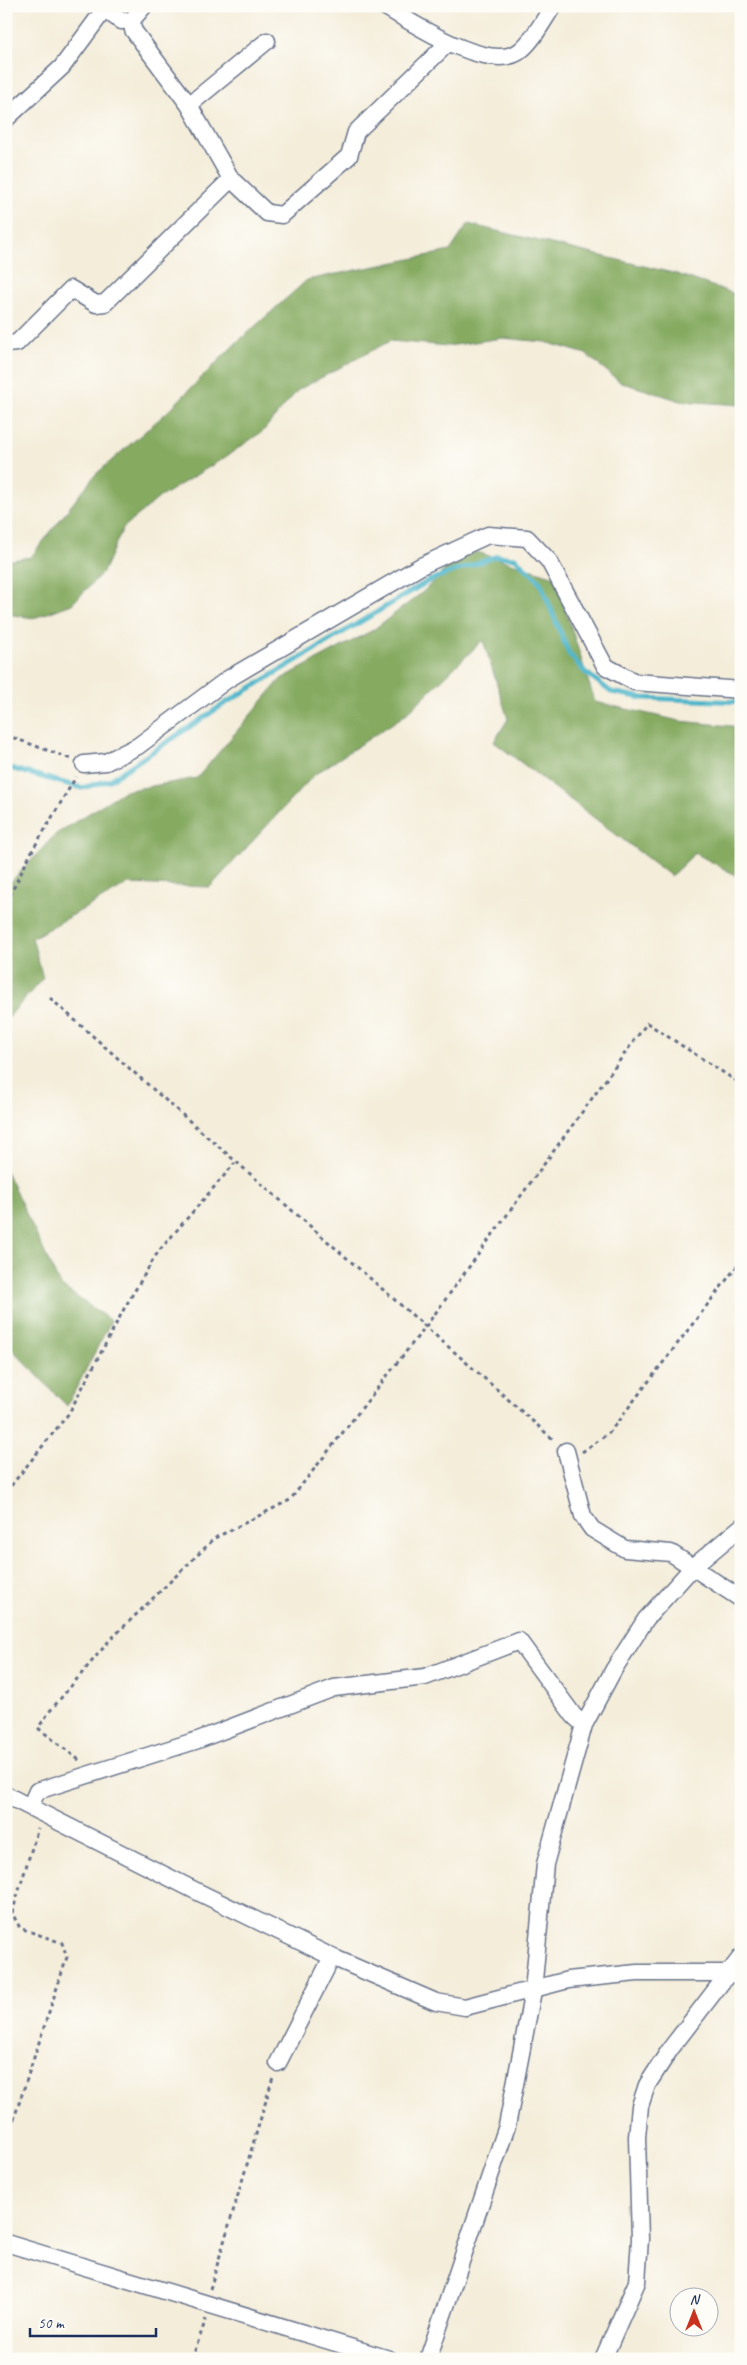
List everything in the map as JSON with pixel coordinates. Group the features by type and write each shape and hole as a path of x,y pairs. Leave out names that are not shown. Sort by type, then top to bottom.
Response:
{"street":[{"path":"144,6 132,20 133,30 189,105 231,179 267,213 282,215 349,156 356,132 447,44"},
{"path":"384,6 447,44 478,54 501,57 520,52 552,6"},
{"path":"6,119 62,67 101,8 121,20 132,20"},
{"path":"189,105 267,41"},
{"path":"6,344 17,343 71,289 96,304 105,303 231,179"},
{"path":"84,764 106,762 138,746 228,679 421,566 488,535 527,538 549,561 605,666 635,682 741,690"},
{"path":"568,1457 583,1516 592,1529 625,1549 671,1553 741,1599"},
{"path":"428,2359 507,2126 533,1991 546,1864 584,1725 614,1669 646,1619 692,1568 741,1527"},
{"path":"37,1809 37,1792 198,1740 334,1688 425,1677 519,1641 574,1716 584,1725"},
{"path":"6,1794 196,1891 332,1957 436,2002 465,2007 533,1991 568,1980 637,1973 734,1975"},
{"path":"278,2063 332,1957"},
{"path":"603,2359 637,2282 640,2238 637,2138 640,2106 652,2078 734,1975 741,1957"},
{"path":"6,2243 389,2359"}],"path":[{"path":"6,735 84,764 32,852 6,903"},
{"path":"50,998 235,1163 426,1326 568,1457 609,1432 741,1261"},
{"path":"86,1776 80,1761 38,1728 50,1711 109,1641 215,1538 290,1500 426,1326 647,1022 741,1084"},
{"path":"6,1492 70,1414 125,1307 158,1252 235,1163"},
{"path":"6,2143 67,1957 62,1942 20,1928 12,1913 37,1809"},
{"path":"192,2359 211,2306 209,2288 278,2063"}],"green space":[{"path":"468,224 677,274 741,296 741,405 681,401 620,382 586,354 545,342 502,338 448,346 390,341 298,390 263,431 224,458 160,497 123,528 103,572 72,604 34,618 6,614 6,561 31,557 95,475 166,413 234,345 307,280 450,251"},
{"path":"477,552 555,577 595,702 680,721 741,727 741,878 695,853 671,876 494,742 508,719 483,640 405,715 314,775 210,887 128,884 32,938 43,978 6,1020 6,887 56,834 124,791 197,778 281,679 373,630 423,592 451,563"},
{"path":"6,1171 60,1285 111,1321 67,1406 6,1343"}],"waterway":[{"path":"6,767 82,788 110,780 224,704 430,580 497,556 515,558 540,582 569,654 585,672 611,692 643,698 741,702"}]}
